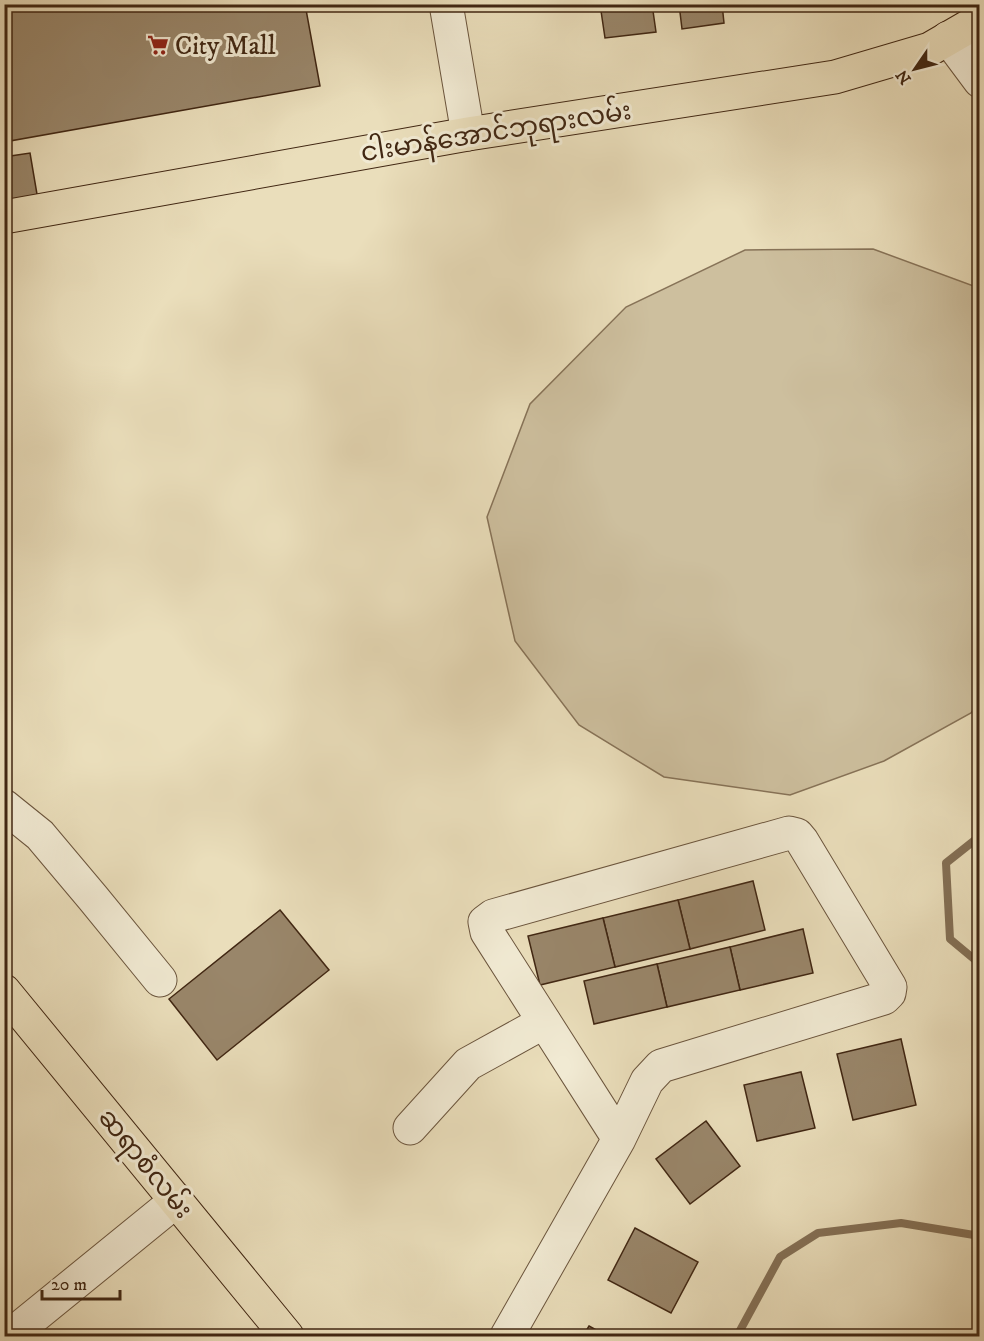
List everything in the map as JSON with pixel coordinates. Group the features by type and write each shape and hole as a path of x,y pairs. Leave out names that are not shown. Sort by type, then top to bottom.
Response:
{"main road":[{"name":"ငါးမာန်အောင်ဘုရားလမ်း","path":"4,218 468,134 835,77 930,49 980,20"},
{"name":"ဆရာစံလမ်း","path":"4,991 287,1336"}],"street":[{"path":"446,4 468,134"},
{"path":"948,38 980,81"},
{"path":"4,806 40,835 160,981"},
{"path":"507,1336 619,1139 647,1081 662,1066 884,998 889,993 890,987 797,835 789,833 493,916 485,922 487,932 619,1139"},
{"path":"410,1128 468,1064 544,1022"},
{"path":"9,1336 177,1200"}],"shaded area":[{"path":"873,249 979,288 979,702 971,713 884,761 790,795 664,777 579,725 515,641 487,517 530,404 626,307 745,250"}],"building":[{"name":"City Mall","path":"4,4 305,4 320,86 4,142"},
{"path":"600,4 652,4 656,32 605,38"},
{"path":"679,4 722,4 724,23 682,29"},
{"path":"30,153 38,200 4,205 4,157"},
{"path":"753,881 765,930 690,949 678,900"},
{"path":"678,900 690,949 615,967 603,918"},
{"path":"280,910 329,970 217,1060 169,999"},
{"path":"603,918 615,967 540,985 528,936"},
{"path":"803,929 813,973 740,990 730,947"},
{"path":"730,947 740,990 667,1007 657,964"},
{"path":"657,964 667,1007 594,1024 584,981"},
{"path":"901,1039 916,1105 853,1120 837,1054"},
{"path":"801,1072 815,1128 757,1141 744,1085"},
{"path":"706,1121 740,1166 690,1204 656,1159"},
{"path":"635,1228 698,1262 671,1313 608,1280"},
{"path":"589,1326 607,1336 583,1336"}],"waterway":[{"path":"980,836 946,863 950,939 980,964"},
{"path":"737,1336 780,1257 818,1233 901,1223 980,1236"}],"place":[{"name":"City Mall","path":"158,45"}]}
